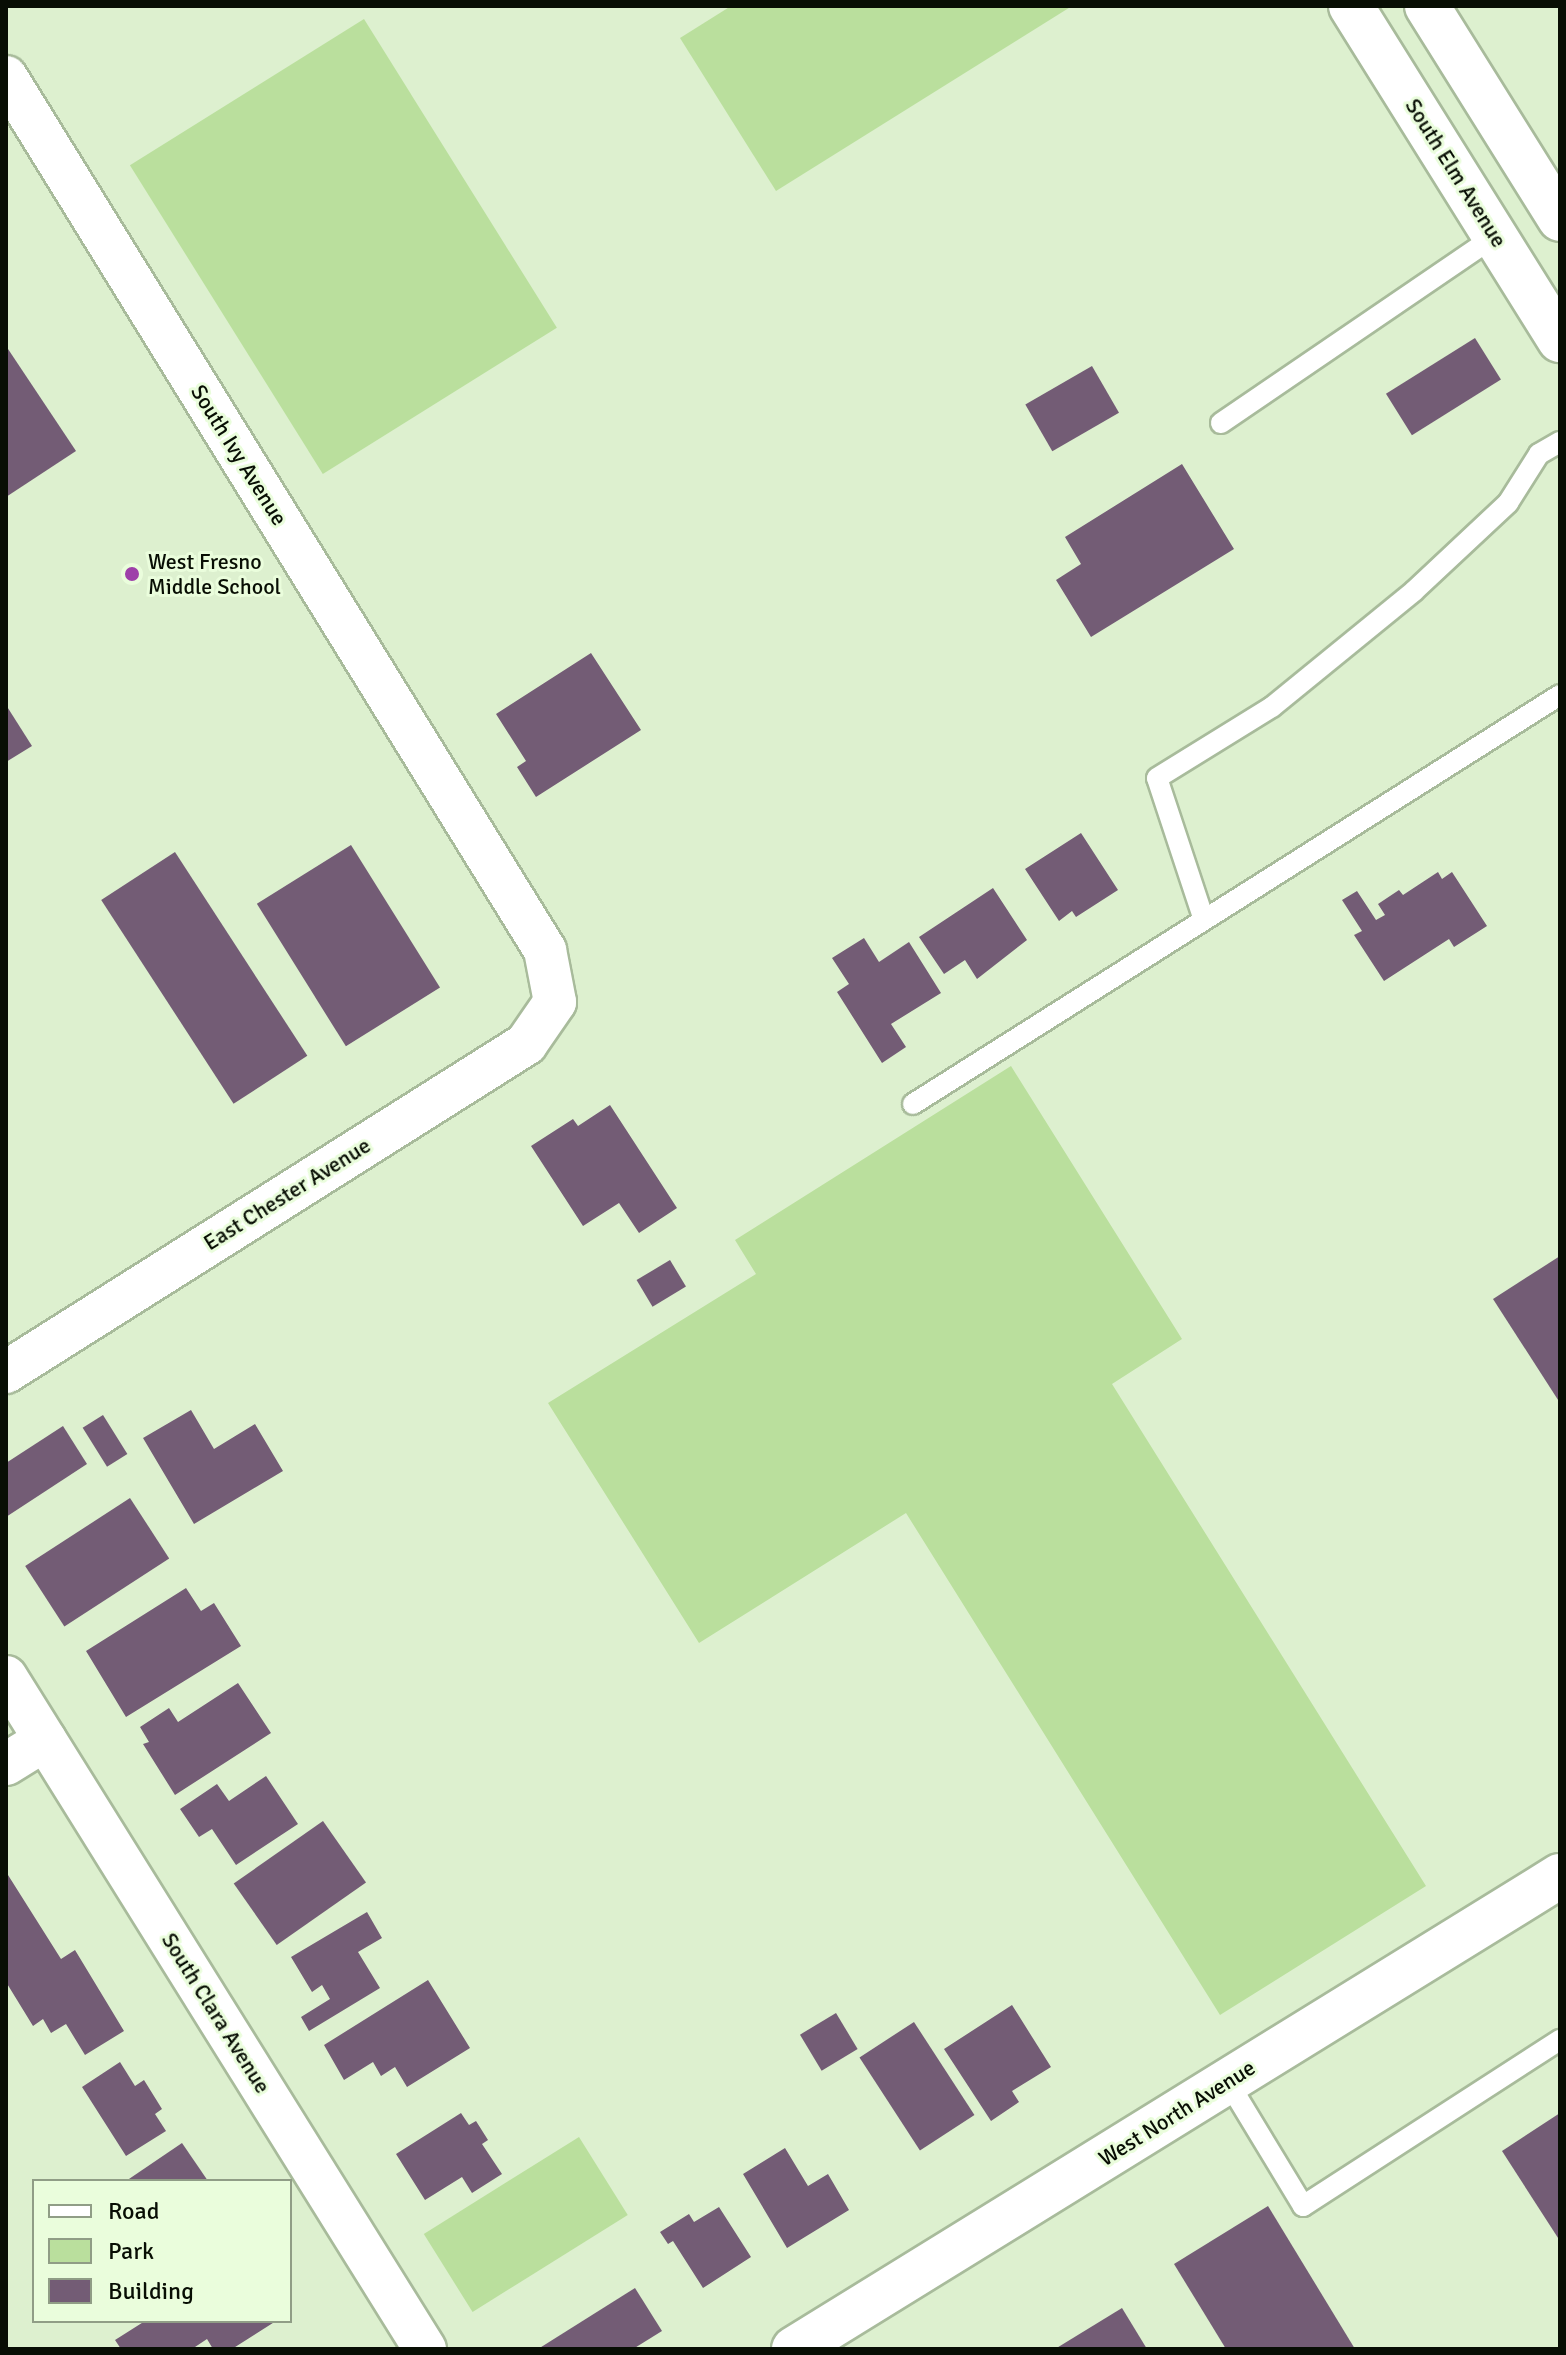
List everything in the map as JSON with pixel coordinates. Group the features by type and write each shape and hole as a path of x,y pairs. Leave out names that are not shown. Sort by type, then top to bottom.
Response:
{"street":[{"name":"South Elm Avenue","path":"1351,6 1560,340"},
{"path":"1427,6 1560,219"},
{"name":"South Ivy Avenue","path":"6,77 545,950 555,1002"},
{"name":"East Chester Avenue","path":"6,1372 526,1044 555,1002"},
{"name":"South Clara Avenue","path":"6,1677 425,2349"},
{"path":"6,1764 45,1740"},
{"name":"West North Avenue","path":"794,2349 1560,1878"}],"lane":[{"path":"1221,423 1384,306 1495,236"},
{"path":"1203,917 1157,778 1272,707 1414,591 1508,503 1539,454 1560,442"},
{"path":"913,1104 1203,917 1560,695"},
{"path":"1228,2082 1303,2206 1560,2040"}],"green space":[{"path":"731,6 1072,6 776,191 680,38"},
{"path":"364,19 557,328 323,474 130,165"},
{"path":"1011,1066 1182,1339 1112,1384 1426,1886 1220,2015 906,1513 699,1643 548,1403 756,1274 735,1240"},
{"path":"579,2137 628,2215 473,2312 424,2234"}],"building":[{"path":"1475,338 1501,380 1412,435 1386,394"},
{"path":"6,346 76,451 6,497"},
{"path":"1092,366 1119,413 1052,451 1025,405"},
{"path":"1182,464 1234,549 1091,637 1056,580 1081,564 1065,537"},
{"path":"591,653 641,730 536,797 517,767 526,761 496,714"},
{"path":"6,705 32,746 6,762"},
{"path":"1081,833 1118,890 1076,917 1072,911 1059,921 1025,869"},
{"path":"351,845 440,987 346,1046 257,904"},
{"path":"175,852 307,1056 234,1104 101,900"},
{"path":"1438,872 1442,879 1452,872 1487,926 1454,947 1449,939 1384,981 1354,935 1362,931 1342,900 1357,891 1376,920 1385,915 1378,904 1399,890 1403,895"},
{"path":"993,888 1027,940 977,979 965,960 944,974 919,937"},
{"path":"864,938 879,962 909,942 941,993 891,1024 906,1047 882,1063 837,992 849,984 832,958"},
{"path":"610,1105 677,1208 639,1233 619,1203 583,1226 531,1146 573,1119 578,1126"},
{"path":"1560,1256 1560,1403 1493,1299"},
{"path":"670,1260 686,1287 653,1307 637,1280"},
{"path":"191,1410 214,1449 255,1424 283,1471 194,1524 143,1438"},
{"path":"103,1415 127,1454 107,1467 83,1428"},
{"path":"63,1426 87,1464 6,1517 6,1463"},
{"path":"130,1498 169,1558 64,1626 25,1566"},
{"path":"186,1588 201,1611 214,1603 241,1646 126,1717 86,1651"},
{"path":"238,1683 271,1733 175,1795 143,1744 149,1742 140,1727 169,1708 178,1722"},
{"path":"266,1776 298,1824 236,1865 212,1829 199,1837 180,1809 217,1784 229,1801"},
{"path":"323,1821 366,1882 277,1945 234,1884"},
{"path":"8,1875 61,1959 75,1950 124,2031 85,2055 66,2024 51,2033 43,2019 33,2026 6,1982"},
{"path":"367,1912 382,1938 358,1952 380,1988 309,2031 301,2017 330,1999 322,1985 312,1992 291,1957"},
{"path":"428,1980 470,2048 407,2087 395,2067 381,2076 373,2062 344,2080 324,2045"},
{"path":"1012,2005 1051,2067 1012,2091 1019,2102 991,2121 944,2049"},
{"path":"836,2013 858,2049 822,2071 800,2035"},
{"path":"914,2022 974,2115 920,2150 859,2057"},
{"path":"120,2062 135,2086 144,2080 162,2109 155,2114 166,2131 126,2156 82,2087"},
{"path":"461,2113 469,2125 476,2121 488,2140 482,2144 502,2174 472,2193 462,2177 425,2200 396,2154"},
{"path":"1560,2113 1560,2241 1502,2151"},
{"path":"182,2143 207,2179 129,2179"},
{"path":"785,2148 808,2186 828,2174 849,2210 787,2248 743,2174"},
{"path":"1268,2206 1355,2349 1226,2349 1174,2264"},
{"path":"719,2207 751,2257 703,2288 673,2241 668,2244 660,2232 689,2214 694,2222"},
{"path":"635,2288 662,2331 633,2349 538,2349"},
{"path":"1122,2308 1147,2349 1055,2349"},
{"path":"142,2323 273,2323 232,2349 213,2349 207,2339 192,2349 121,2349 115,2340"}],"place":[{"name":"West Fresno Middle School","path":"132,574"}]}
